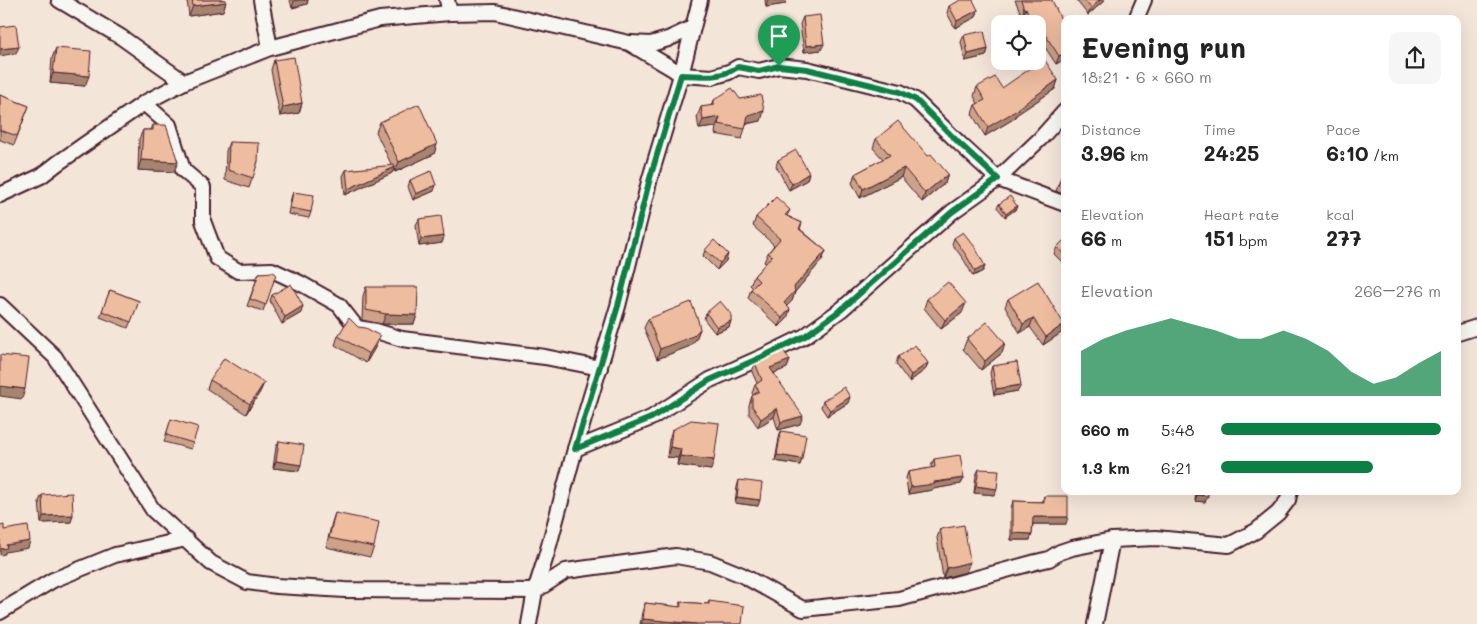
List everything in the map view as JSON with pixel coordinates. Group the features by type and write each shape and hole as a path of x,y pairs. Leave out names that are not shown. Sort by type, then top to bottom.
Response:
{"street":[{"path":"60,0 121,37 184,82"},
{"path":"261,0 270,48"},
{"path":"529,624 535,591 548,553 575,449 618,306 650,178 681,75 700,0"},
{"path":"1138,15 1144,0"},
{"path":"0,194 41,176 144,103 184,82 270,48 380,20 449,6 495,12 629,43 651,44 668,39 692,28"},
{"path":"629,43 673,68 681,75 712,77 738,67 759,71 779,66 807,69 900,92 916,100 998,179 1061,203"},
{"path":"144,103 169,125 183,170 203,187 204,221 217,258 238,271 272,270 300,282 339,305 358,328 376,330 402,339 545,357 600,368"},
{"path":"575,449 651,418 710,380 805,336 842,309 952,212 998,179 1061,116"},
{"path":"0,305 55,357 153,510 211,563 247,582 277,586 345,590 535,591 566,571 676,556 710,562 742,575 804,609 899,599 1036,562 1072,548 1112,540 1156,538 1229,545 1256,531 1278,513 1288,500 1289,495"},
{"path":"1461,332 1477,327"},
{"path":"0,612 53,580 115,556 186,539"},
{"path":"1095,624 1112,540"}],"building":[{"path":"192,0 226,0 226,2 193,6"},
{"path":"961,0 973,0 978,10 957,21 949,6"},
{"path":"1021,0 1052,0 1061,20 1061,55 1059,56 1046,36 1046,15 1029,15 1026,8 1024,9"},
{"path":"1084,0 1100,0 1091,8"},
{"path":"820,15 824,44 806,46 803,17"},
{"path":"16,25 19,47 0,49 0,27"},
{"path":"984,31 988,49 968,54 964,35"},
{"path":"56,48 91,51 89,76 53,73"},
{"path":"294,57 302,103 283,107 274,60"},
{"path":"1046,62 1058,80 1019,109 988,127 975,105 985,100 977,87 995,77 1002,88 1028,70 1046,70"},
{"path":"732,88 740,99 761,95 764,111 748,115 745,129 718,124 720,117 703,120 701,107 714,105 714,100"},
{"path":"0,95 29,106 17,136 0,130"},
{"path":"419,104 437,144 399,162 380,122"},
{"path":"898,121 928,156 931,154 948,174 925,193 904,168 863,189 855,174 890,155 876,139"},
{"path":"153,125 166,125 178,162 141,160 143,130 153,130"},
{"path":"229,142 259,143 258,161 253,178 228,170"},
{"path":"796,150 809,173 792,184 778,160"},
{"path":"394,165 395,167 348,189 346,170"},
{"path":"431,171 436,185 416,194 410,180"},
{"path":"293,192 314,195 311,212 290,208"},
{"path":"1010,196 1017,206 1006,214 999,204"},
{"path":"776,197 790,210 785,215 802,223 799,229 826,251 794,287 795,291 784,303 790,309 782,318 751,289 759,281 754,276 772,256 768,253 780,239 756,217"},
{"path":"441,216 444,236 421,239 419,219"},
{"path":"963,232 975,247 985,266 975,271 954,238"},
{"path":"714,240 728,254 720,263 705,250"},
{"path":"1061,243 1061,252 1057,247"},
{"path":"273,272 276,274 266,305 250,299 259,273"},
{"path":"1038,281 1061,319 1061,326 1046,337 1033,318 1023,324 1008,299"},
{"path":"948,282 966,303 945,320 927,299"},
{"path":"291,284 303,306 285,317 272,295"},
{"path":"366,287 418,287 417,315 386,314 366,310"},
{"path":"110,290 139,301 131,322 102,311"},
{"path":"720,301 731,314 731,321 717,327 706,313"},
{"path":"691,302 700,329 693,336 660,349 648,319"},
{"path":"349,318 358,327 366,328 380,336 369,354 338,336"},
{"path":"987,322 1005,343 985,361 967,339"},
{"path":"915,345 928,363 911,375 898,357"},
{"path":"783,350 790,360 770,368 803,416 781,422 777,408 761,419 752,406 752,396 759,391 755,385 762,380 755,363"},
{"path":"0,355 29,358 25,389 0,386"},
{"path":"224,358 264,383 250,404 210,380"},
{"path":"1017,362 1021,385 996,389 992,366"},
{"path":"844,387 850,397 830,410 823,401"},
{"path":"171,419 198,427 193,443 166,435"},
{"path":"691,420 719,423 714,460 680,456 681,449 670,447 672,430"},
{"path":"781,431 806,435 802,459 777,455"},
{"path":"279,441 304,445 301,465 276,461"},
{"path":"960,455 964,478 911,487 908,472 935,467 934,459"},
{"path":"979,469 999,470 997,489 976,486"},
{"path":"739,480 762,483 760,500 737,497"},
{"path":"72,493 73,515 43,516 42,495"},
{"path":"1044,496 1068,496 1068,517 1033,517 1032,534 1013,533 1013,501 1044,502"},
{"path":"335,513 379,522 374,547 329,538"},
{"path":"4,525 4,530 28,526 30,541 6,545 7,548 0,549 0,526"},
{"path":"964,525 970,562 947,568 940,529"},
{"path":"709,601 744,606 742,624 697,624 643,619 645,603 681,607 681,602 709,604"}],"route":[{"path":"779,66 807,69 900,92 916,100 998,179 952,212 842,309 805,336 710,380 651,418 575,449 618,306 650,178 681,75 712,77 738,67 759,71 779,66"}]}
